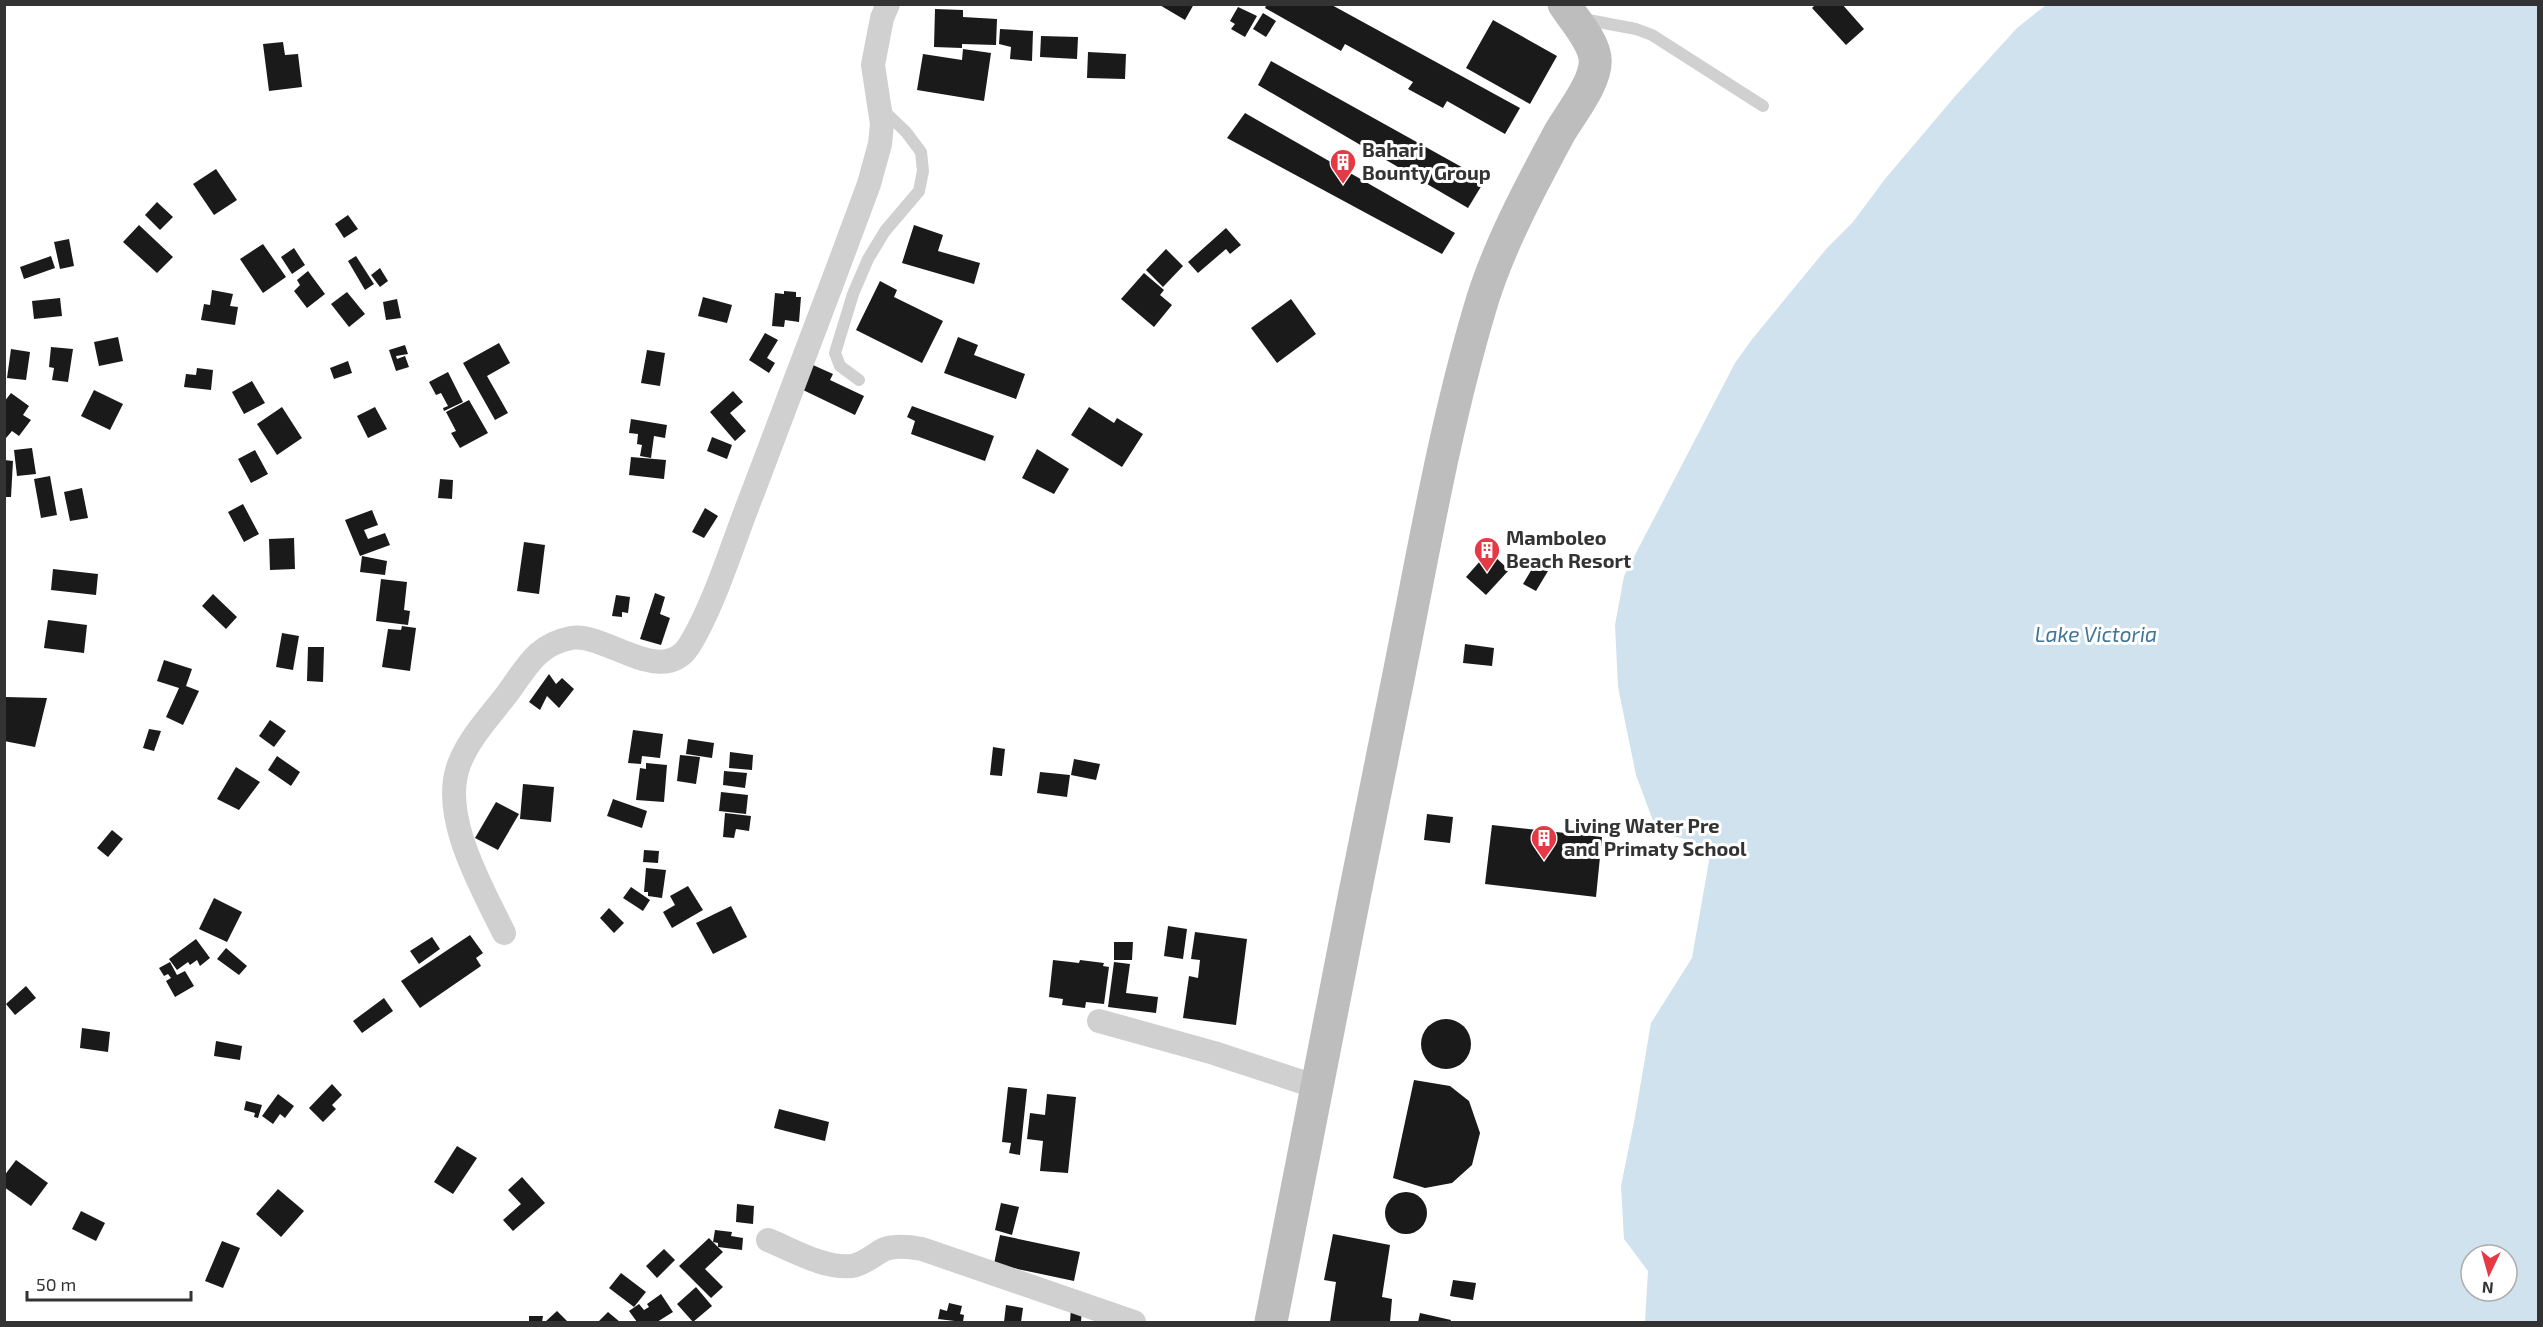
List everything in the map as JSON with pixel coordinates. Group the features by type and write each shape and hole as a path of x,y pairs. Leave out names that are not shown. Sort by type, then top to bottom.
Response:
{"street":[{"path":"504,933 472,865 458,820 454,784 460,760 532,660 551,643 575,637 601,642 632,657 659,661 677,657 688,648 717,583 869,184 880,144 880,107 873,65 880,27 888,4"},
{"path":"1271,1323 1443,455 1469,344 1497,259 1561,130 1581,99 1594,72 1596,59 1590,45 1568,11"},
{"path":"1099,1021 1214,1053 1317,1087"},
{"path":"768,1240 828,1263 852,1266 886,1249 906,1246 922,1249 1134,1323"}],"lane":[{"path":"1568,11 1652,35 1763,106"},
{"path":"859,380 840,366 835,353 853,294 868,259 885,231 919,191 923,171 921,152 906,132 880,107"}],"water":[{"name":"Lake Victoria","path":"2046,5 2538,5 2538,1322 1645,1322 1648,1271 1624,1239 1621,1186 1651,1023 1692,958 1709,861 1707,849 1701,845 1656,829 1636,775 1618,687 1615,625 1624,576 1735,363 1827,248 1853,222 1885,179 2017,28"}],"building":[{"path":"1158,4 1194,4 1185,20"},
{"path":"1267,4 1330,4 1520,108 1505,134 1447,101 1443,108 1408,89 1413,82 1345,44 1341,51 1265,8"},
{"path":"1816,4 1842,4 1864,29 1846,45 1812,8"},
{"path":"1238,7 1257,16 1245,37 1231,29 1235,24 1230,21"},
{"path":"935,9 963,10 963,17 997,19 996,45 962,44 962,48 934,47"},
{"path":"1263,13 1276,21 1266,37 1253,29"},
{"path":"1493,20 1557,56 1530,104 1466,68"},
{"path":"1000,29 1033,31 1032,61 1010,59 1011,47 999,44"},
{"path":"1041,36 1078,37 1077,59 1040,57"},
{"path":"283,42 285,55 298,54 302,87 269,91 263,44"},
{"path":"963,49 991,53 984,101 917,90 923,54 962,60"},
{"path":"1088,52 1126,54 1125,79 1087,78"},
{"path":"1271,61 1485,180 1468,208 1258,85"},
{"name":"Bahari Bounty Group","path":"1245,113 1455,233 1442,254 1227,138"},
{"path":"216,169 237,200 214,215 193,184"},
{"path":"157,202 173,217 160,230 145,215"},
{"path":"348,215 358,229 344,238 335,224"},
{"path":"139,225 173,257 157,273 123,242"},
{"path":"914,225 943,235 938,251 980,263 974,284 902,263"},
{"path":"1226,228 1241,245 1230,254 1226,249 1198,273 1188,262"},
{"path":"69,239 74,266 60,269 54,242"},
{"path":"263,244 286,277 263,293 240,259"},
{"path":"294,248 305,265 292,274 281,257"},
{"path":"1166,249 1183,266 1163,287 1146,270"},
{"path":"51,256 55,268 24,279 20,267"},
{"path":"356,256 374,284 365,290 348,261"},
{"path":"380,268 388,281 380,287 371,275"},
{"path":"308,271 325,294 307,308 294,291 300,285 297,280"},
{"path":"1144,273 1164,290 1160,295 1172,305 1154,327 1121,299"},
{"path":"880,281 897,290 894,297 943,321 922,363 856,330"},
{"path":"212,290 233,294 230,306 238,307 235,325 201,320 204,304 210,305"},
{"path":"784,291 796,292 796,297 801,297 799,322 785,320 784,327 772,326 775,293 784,294"},
{"path":"347,292 365,314 349,327 331,304"},
{"path":"703,297 732,305 727,323 698,316"},
{"path":"60,298 62,316 34,319 32,301"},
{"path":"397,299 401,318 386,320 383,302"},
{"path":"1291,299 1316,334 1277,363 1251,328"},
{"path":"765,333 778,340 767,358 775,363 769,373 749,360"},
{"path":"118,337 123,361 99,366 94,342"},
{"path":"958,337 978,345 974,355 1025,374 1016,399 944,373"},
{"path":"499,343 510,363 487,376 508,413 495,420 463,363"},
{"path":"405,345 408,354 396,356 397,359 405,356 409,367 396,371 389,350"},
{"path":"51,347 73,349 68,382 52,380 54,368 49,367"},
{"path":"11,349 30,352 26,380 7,378"},
{"path":"647,350 665,353 660,386 641,383"},
{"path":"348,361 352,373 334,379 330,368"},
{"path":"813,365 833,374 830,380 864,396 855,415 801,389"},
{"path":"197,368 213,370 211,390 184,387 186,374 196,375"},
{"path":"448,372 463,402 444,411 443,408 448,406 441,393 436,395 429,382"},
{"path":"252,381 265,403 244,414 232,392"},
{"path":"94,390 123,404 110,430 81,416"},
{"path":"733,391 743,402 730,413 746,431 735,441 710,412"},
{"path":"11,393 29,406 23,415 31,420 19,436 12,431 6,438 4,402"},
{"path":"469,400 488,433 460,448 451,433 456,431 446,412"},
{"path":"912,406 994,436 985,461 911,434 915,421 907,417"},
{"path":"282,407 302,438 277,455 257,424"},
{"path":"375,407 387,429 368,438 357,416"},
{"path":"1089,407 1114,423 1117,418 1143,434 1122,467 1071,435"},
{"path":"631,419 667,425 665,438 654,436 651,458 640,456 642,445 637,444 638,434 629,433"},
{"path":"712,437 732,445 727,459 707,451"},
{"path":"32,448 36,474 17,476 14,450"},
{"path":"1037,449 1069,469 1054,494 1022,478"},
{"path":"255,450 268,474 251,483 238,459"},
{"path":"631,457 666,460 664,479 629,475"},
{"path":"4,460 13,461 11,497 4,497"},
{"path":"50,476 57,515 41,518 34,479"},
{"path":"440,479 453,480 452,499 438,498"},
{"path":"82,488 88,518 70,521 64,492"},
{"path":"243,504 259,534 244,542 228,512"},
{"path":"705,508 718,516 704,538 692,532"},
{"path":"372,510 378,525 364,530 368,539 385,533 390,545 360,556 345,520"},
{"path":"294,538 295,569 270,570 269,539"},
{"path":"524,542 545,545 539,594 517,591"},
{"name":"Mamboleo Beach Resort","path":"1489,551 1509,570 1486,595 1466,577"},
{"path":"362,556 387,561 385,575 360,572"},
{"name":"Mamboleo Beach Resort","path":"1535,564 1548,571 1536,591 1523,584"},
{"path":"53,569 98,574 96,595 51,590"},
{"path":"381,579 407,582 404,610 410,611 408,625 376,621"},
{"path":"655,593 665,597 660,614 670,618 661,645 640,639"},
{"path":"213,594 237,617 226,629 202,606"},
{"path":"616,595 630,597 628,613 622,612 622,617 612,616"},
{"path":"48,620 87,625 84,653 44,648"},
{"path":"402,626 416,628 410,671 382,667 388,629 401,630"},
{"path":"282,633 299,636 293,670 276,667"},
{"path":"1465,644 1494,648 1492,666 1463,663"},
{"path":"308,647 324,647 323,682 307,681"},
{"path":"164,660 192,669 186,686 199,691 183,725 166,717 179,688 157,681"},
{"path":"549,674 556,684 562,678 574,689 559,708 547,696 540,710 529,702"},
{"path":"5,697 47,698 35,747 4,741"},
{"path":"270,720 286,731 274,747 259,736"},
{"path":"149,729 161,731 154,751 143,748"},
{"path":"633,730 663,734 660,758 642,756 641,764 628,763"},
{"path":"688,739 714,743 712,758 686,754"},
{"path":"993,747 1005,749 1002,776 990,775"},
{"path":"730,752 753,755 752,770 729,768"},
{"path":"680,755 700,757 696,784 677,781"},
{"path":"277,756 300,772 291,786 268,770"},
{"path":"1074,759 1100,764 1096,780 1071,775"},
{"path":"646,763 667,765 664,802 636,800 640,768 646,769"},
{"path":"236,767 260,782 239,810 217,799"},
{"path":"724,771 747,773 745,788 723,785"},
{"path":"1040,772 1070,775 1067,797 1037,793"},
{"path":"523,784 554,787 551,822 520,819"},
{"path":"721,792 748,795 746,814 719,811"},
{"path":"613,799 647,811 642,828 607,816"},
{"path":"496,802 519,814 498,850 475,838"},
{"path":"725,813 751,816 749,831 736,829 734,838 723,837"},
{"path":"1427,814 1453,817 1450,843 1424,840"},
{"name":"Living Water Pre and Primaty School","path":"1492,825 1602,837 1596,897 1485,884"},
{"path":"112,830 123,839 108,857 97,848"},
{"path":"644,850 659,851 658,863 643,862"},
{"path":"646,868 666,870 662,898 648,896 648,892 644,892"},
{"path":"688,886 703,910 672,928 663,912 675,905 670,896"},
{"path":"631,887 650,900 643,911 623,898"},
{"path":"214,898 242,912 227,942 199,929"},
{"path":"731,906 747,937 713,954 696,923"},
{"path":"609,908 624,923 614,933 600,918"},
{"path":"1168,926 1187,929 1183,959 1164,956"},
{"path":"1195,932 1247,939 1236,1025 1183,1018 1189,976 1198,978 1200,960 1191,959"},
{"path":"470,935 483,953 476,958 481,966 420,1008 401,981"},
{"path":"432,937 440,949 419,964 410,951"},
{"path":"196,939 210,958 200,966 197,960 190,965 188,962 177,970 169,959"},
{"path":"1114,942 1133,942 1132,960 1114,960"},
{"path":"226,948 247,966 239,975 217,959"},
{"path":"1053,960 1104,963 1103,966 1109,967 1104,1004 1086,1002 1085,1008 1062,1005 1063,999 1049,997"},
{"path":"170,962 177,975 185,971 194,986 175,997 166,981 171,978 168,974 164,976 159,968"},
{"path":"1114,962 1130,964 1126,993 1158,997 1156,1013 1108,1007"},
{"path":"26,986 36,998 15,1015 6,1004"},
{"path":"384,998 393,1011 362,1033 353,1021"},
{"path":"1441,1019 1451,1019 1464,1026 1471,1039 1471,1049 1464,1062 1451,1069 1441,1069 1432,1065 1425,1058 1421,1049 1421,1039 1425,1030 1432,1023"},
{"path":"82,1028 110,1032 108,1052 80,1048"},
{"path":"216,1041 242,1046 240,1060 214,1056"},
{"path":"1414,1080 1450,1086 1469,1101 1480,1133 1472,1165 1452,1183 1425,1188 1393,1178"},
{"path":"332,1084 342,1095 332,1105 336,1109 323,1122 309,1108"},
{"path":"1008,1087 1027,1089 1020,1155 1009,1153 1011,1143 1002,1142"},
{"path":"278,1094 294,1106 285,1118 280,1114 273,1124 262,1116"},
{"path":"1047,1094 1076,1097 1068,1173 1040,1171 1043,1141 1027,1139 1030,1113 1045,1115"},
{"path":"246,1101 262,1105 258,1118 254,1117 255,1113 244,1110"},
{"path":"779,1109 829,1122 825,1141 774,1128"},
{"path":"457,1146 477,1158 453,1194 434,1182"},
{"path":"16,1160 48,1183 31,1206 4,1187 4,1176"},
{"path":"522,1177 545,1203 513,1231 503,1220 521,1204 508,1190"},
{"path":"278,1189 304,1211 281,1237 256,1214"},
{"path":"1406,1192 1414,1193 1421,1198 1426,1205 1426,1221 1421,1228 1414,1233 1406,1234 1398,1233 1391,1228 1386,1221 1385,1213 1386,1205 1391,1198 1398,1193"},
{"path":"1001,1203 1019,1207 1012,1235 995,1230"},
{"path":"737,1204 754,1206 753,1224 736,1222"},
{"path":"81,1211 105,1223 96,1241 72,1229"},
{"path":"715,1230 732,1232 731,1236 743,1238 742,1250 718,1247 718,1243 713,1242"},
{"path":"1333,1234 1390,1245 1382,1297 1392,1299 1390,1322 1330,1322 1336,1282 1324,1280"},
{"path":"1000,1235 1080,1252 1074,1281 994,1264"},
{"path":"709,1238 723,1252 705,1269 723,1287 711,1298 679,1266"},
{"path":"222,1241 240,1248 223,1288 205,1281"},
{"path":"664,1249 675,1260 657,1278 646,1266"},
{"path":"621,1273 646,1292 634,1307 609,1288"},
{"path":"1453,1280 1476,1283 1473,1300 1450,1296"},
{"path":"696,1287 712,1306 693,1322 677,1304"},
{"path":"661,1294 673,1312 657,1322 637,1322 629,1311 639,1304 644,1310 649,1307 647,1304"},
{"path":"949,1303 962,1306 960,1314 964,1315 963,1322 938,1319 940,1309 947,1311"},
{"path":"1006,1305 1023,1308 1021,1322 1004,1322"},
{"path":"1071,1308 1082,1308 1081,1322 1070,1322"},
{"path":"557,1311 568,1322 545,1322"},
{"path":"608,1312 620,1322 598,1322"},
{"path":"1420,1313 1451,1320 1450,1322 1418,1322"},
{"path":"529,1316 543,1316 542,1322 529,1322"}],"place":[{"name":"Bahari Bounty Group","path":"1343,185"},
{"name":"Mamboleo Beach Resort","path":"1487,573"},
{"name":"Living Water Pre and Primaty School","path":"1544,861"}]}
